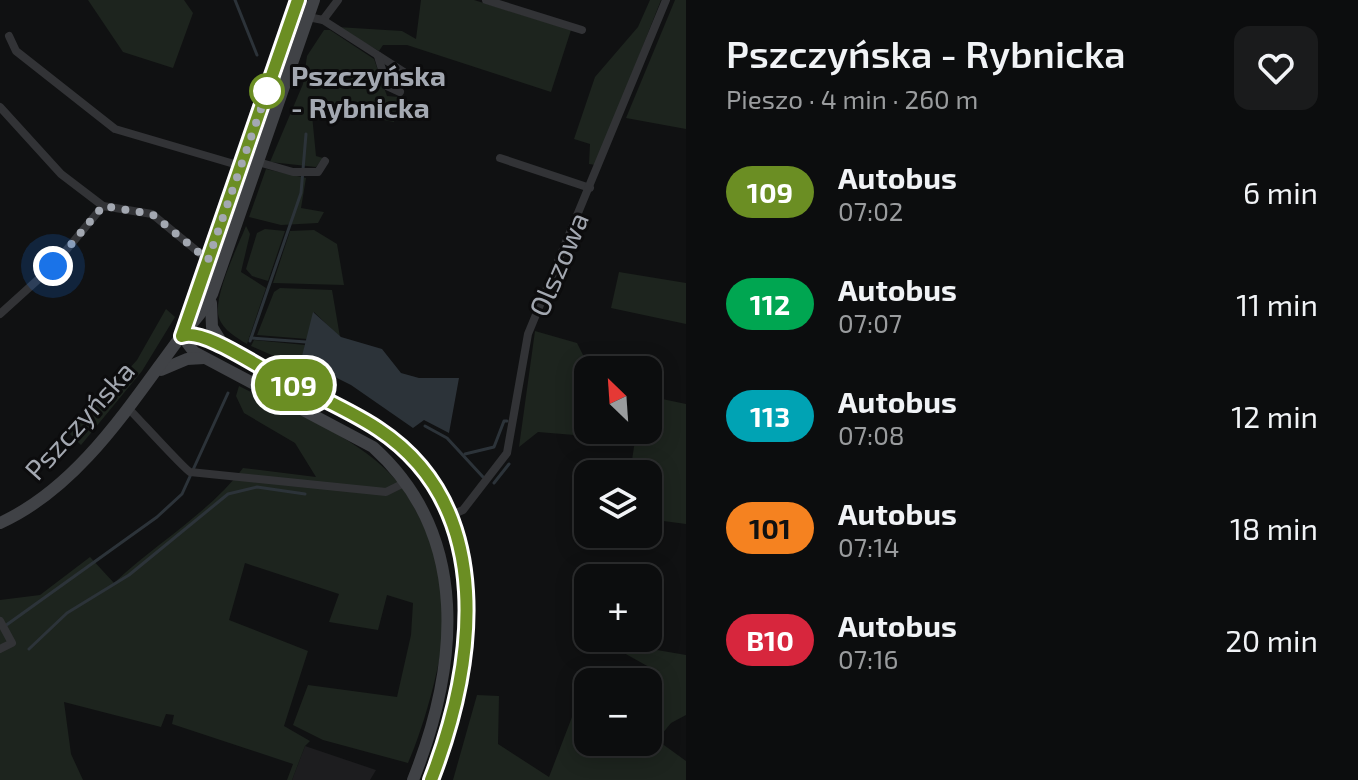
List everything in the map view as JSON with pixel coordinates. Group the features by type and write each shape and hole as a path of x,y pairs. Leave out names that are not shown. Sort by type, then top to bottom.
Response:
{"main road":[{"name":"Pszczyńska","path":"182,336 298,0"},
{"name":"Pszczyńska","path":"0,523 21,513 62,482 128,408 182,336 201,318 314,0"},
{"path":"212,294 212,327 225,348"},
{"path":"413,780 446,665 450,611 446,574 422,509 373,447 194,352 182,336 193,334 225,348 380,430 415,463 449,516 466,572 467,634 454,701 430,780"},
{"path":"155,373 187,359 207,358"}],"street":[{"path":"323,20 338,0"},
{"path":"486,0 582,30"},
{"name":"Olszowa","path":"449,516 463,510 507,453 528,334 666,0"},
{"path":"308,17 323,20 404,72"},
{"path":"9,36 16,51 115,129 241,166"},
{"path":"378,55 387,86 400,92"},
{"path":"0,107 61,174 103,206 152,214 208,260"},
{"path":"500,158 590,188"},
{"path":"258,162 298,173 318,172 325,161"},
{"path":"0,314 53,266 103,206"},
{"path":"128,408 159,437 188,471 386,492 404,483"},
{"path":"0,649 12,643 2,625"}],"shaded area":[{"path":"88,0 184,0 193,13 173,68 123,52"},
{"path":"421,0 474,0 571,30 551,92 407,45 383,45 379,51 337,27 402,31 416,39"},
{"path":"650,0 661,0 596,165 589,164 590,144 574,139 595,77 638,27"},
{"path":"675,0 686,0 686,129 626,118"},
{"path":"324,30 330,30 374,59 387,96 399,97 394,122 328,109 312,115 316,156 323,158 316,167 270,162 303,84 307,56"},
{"path":"266,169 306,178 301,208 324,212 318,223 281,225 249,217"},
{"path":"246,226 250,234 241,272 266,288 247,344 224,326 218,309 227,272"},
{"path":"265,229 285,231 268,281 252,276 246,269 257,233"},
{"path":"314,230 337,244 344,285 273,283 290,231"},
{"path":"619,272 686,283 686,324 611,308"},
{"path":"280,288 332,290 340,337 314,312 307,339 257,335 274,292"},
{"path":"166,309 175,317 142,371 81,445 70,434 137,360"},
{"path":"313,312 341,337 382,349 401,373 419,378 459,378 449,433 424,420 413,428 351,385 301,360"},
{"path":"535,331 577,343 584,356 574,356 574,435 538,432 519,447"},
{"path":"254,340 305,345 301,368 251,346"},
{"path":"239,386 342,437 380,464 404,490 428,536 444,584 446,615 434,682 408,763 323,740 293,725 308,685 397,697 411,635 413,603 387,595 378,630 329,622 339,594 245,563 229,620 308,651 284,726 310,741 305,746 292,780 287,780 293,764 172,724 174,715 166,714 161,727 64,702 71,754 83,780 0,780 0,600 40,595 90,557 114,583 198,514 243,468 316,477 295,443 244,413 236,396"},
{"path":"662,399 686,404 686,524 662,521 662,460 632,460 634,444 662,444"},
{"path":"662,651 686,655 686,715 671,723 662,734 662,668 651,668 624,653"},
{"path":"477,695 499,696 498,744 549,777 572,717 574,699 574,756 662,756 662,744 686,761 686,780 453,780"},
{"path":"305,746 376,770 370,780 292,780"}],"waterway":[{"path":"235,0 257,55"},
{"path":"250,341 301,193 306,134"},
{"path":"251,338 306,342"},
{"path":"5,626 157,517 182,494 228,393"},
{"path":"465,454 494,447 504,421 507,421"},
{"path":"425,426 447,438 483,477"},
{"path":"494,483 509,464"},
{"path":"29,649 67,613 129,575 228,494 257,487 305,494"}],"bus line":[{"name":"109","path":"298,0 182,336 188,333 210,340 380,430 415,463 438,495 457,537 466,572 469,603 462,666 431,780"}],"place":[{"name":"Pszczyńska - Rybnicka","path":"267,91"}],"route":[{"path":"53,266 103,206 152,214 208,260 269,86 267,91"}]}
